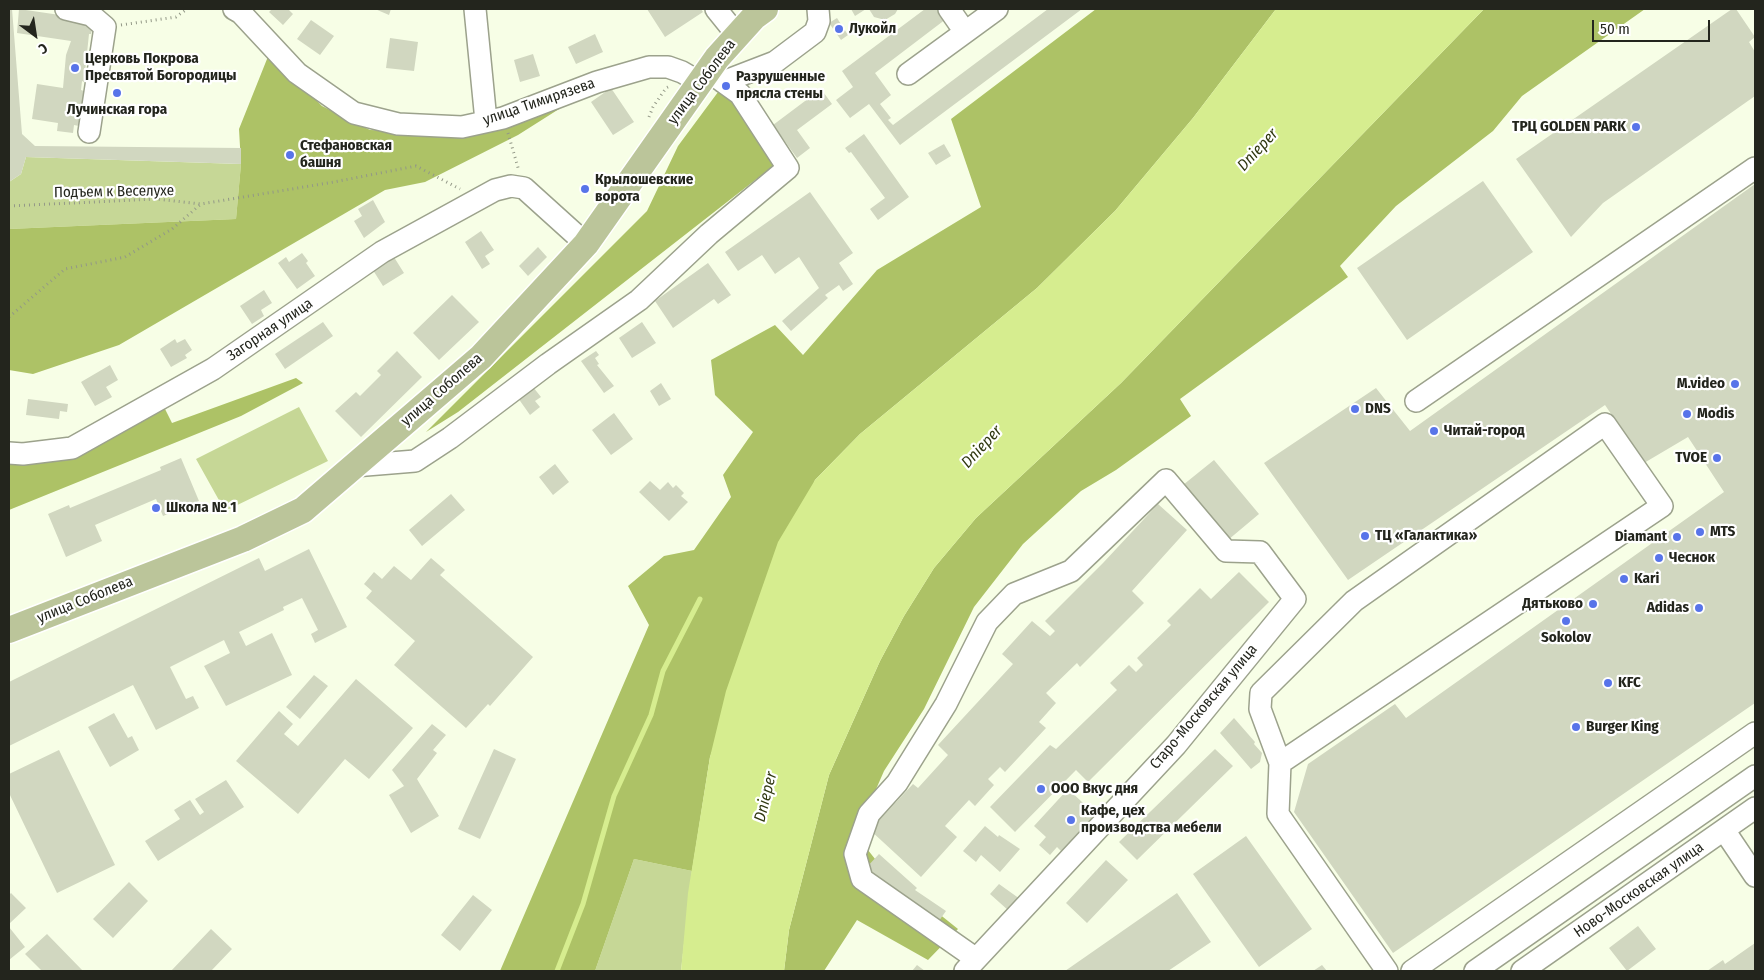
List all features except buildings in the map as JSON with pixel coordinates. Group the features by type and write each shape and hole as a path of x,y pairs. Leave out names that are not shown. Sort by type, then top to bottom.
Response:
{"main road":[{"name":"улица Соболева","path":"9,630 243,539 303,510 481,357 586,244 710,78 750,18"}],"street":[{"path":"66,9 91,15 105,27 89,132"},
{"name":"улица Тимирязева","path":"234,9 241,13 297,73 354,113 398,124 462,127 495,119 597,82 649,67 676,70 710,78 740,94 788,168 709,234 639,300 548,364 450,438 415,460 354,466"},
{"path":"716,9 750,18"},
{"path":"710,78 776,62 815,32 819,21 818,9"},
{"path":"949,9 965,32"},
{"path":"908,74 997,9"},
{"path":"474,11 495,119"},
{"path":"1416,401 1755,168"},
{"name":"Загорная улица","path":"9,453 23,454 72,448 213,369 382,252 494,190 511,186 524,188"},
{"path":"524,188 586,244"},
{"path":"1280,763 1662,506 1605,424 1354,601 1261,693 1260,709 1280,763 1278,814 1387,971"},
{"name":"Старо-Московская улица","path":"1166,480 1226,551 1260,552 1295,599 1176,745 970,965 862,879 855,854 869,814 898,783 946,704 987,622 1014,594 1071,571 1166,480"},
{"path":"1412,971 1755,733"},
{"path":"1475,971 1755,776"},
{"name":"Ново-Московская улица","path":"1522,971 1755,808"},
{"path":"1724,830 1755,876"}],"path":[{"path":"105,27 176,17 187,9"},
{"path":"495,119 524,188"},
{"name":"Подъем к Веселухе","path":"9,206 157,199 201,204 416,166 478,199"},
{"path":"9,317 65,269 125,257 172,229 201,204"}],"shaded area":[{"path":"1096,9 1276,9 1193,118 1115,211 1037,288 860,434 815,480 710,757 692,871 634,859 595,971 500,971 649,625 628,586 664,556 694,550 731,497 723,475 753,432 715,395 711,360 775,325 803,355 877,270 981,207 951,119"},
{"path":"1484,9 1645,9 1522,96 1493,131 1396,206 1340,266 1348,277 1180,399 1191,416 1116,470 1081,491 1023,544 974,607 924,709 884,771 856,835 883,869 958,929 928,960 857,920 824,971 784,971 789,930 829,775 880,661 904,616 934,568 976,518 1121,383"},
{"path":"269,54 322,106 370,130 461,133 578,97 518,135 425,182 385,190 119,345 33,374 9,370 9,229 236,219 241,164 239,129"},
{"path":"724,84 777,163 458,412 426,432 647,211 678,146"},
{"path":"26,157 241,164 236,219 9,229 9,182 21,174"},
{"path":"296,378 303,383 241,416 9,510 9,457 15,459 163,405 172,423"},
{"path":"299,407 328,461 225,511 196,459"},
{"path":"634,859 692,871 681,971 595,971"}],"water":[{"name":"Dnieper","path":"1276,9 1484,9 1121,383 976,518 934,568 904,616 880,661 829,775 789,930 784,971 681,971 688,893 710,757 726,691 778,542 815,480 860,434 1037,288 1115,211 1193,118"}],"waterway":[{"path":"557,971 583,904 614,796 651,715 663,671 700,599"}],"place":[{"name":"Лукойл","path":"839,29"},
{"name":"Церковь Покрова Пресвятой Богородицы","path":"75,68"},
{"name":"Разрушенные прясла стены","path":"726,86"},
{"name":"Лучинская гора","path":"117,93"},
{"name":"ТРЦ GOLDEN PARK","path":"1636,127"},
{"name":"Стефановская башня","path":"290,155"},
{"name":"Крылошевские ворота","path":"585,189"},
{"name":"M.video","path":"1735,384"},
{"name":"DNS","path":"1355,409"},
{"name":"Modis","path":"1687,414"},
{"name":"Читай-город","path":"1434,431"},
{"name":"TVOE","path":"1717,458"},
{"name":"Школа № 1","path":"156,508"},
{"name":"MTS","path":"1700,532"},
{"name":"ТЦ «Галактика»","path":"1365,536"},
{"name":"Diamant","path":"1677,537"},
{"name":"Чеснок","path":"1659,558"},
{"name":"Kari","path":"1624,579"},
{"name":"Дятьково","path":"1593,604"},
{"name":"Adidas","path":"1699,608"},
{"name":"Sokolov","path":"1566,621"},
{"name":"KFC","path":"1608,683"},
{"name":"Burger King","path":"1576,727"},
{"name":"ООО Вкус дня","path":"1041,789"},
{"name":"Кафе, цех производства мебели","path":"1071,820"}]}
